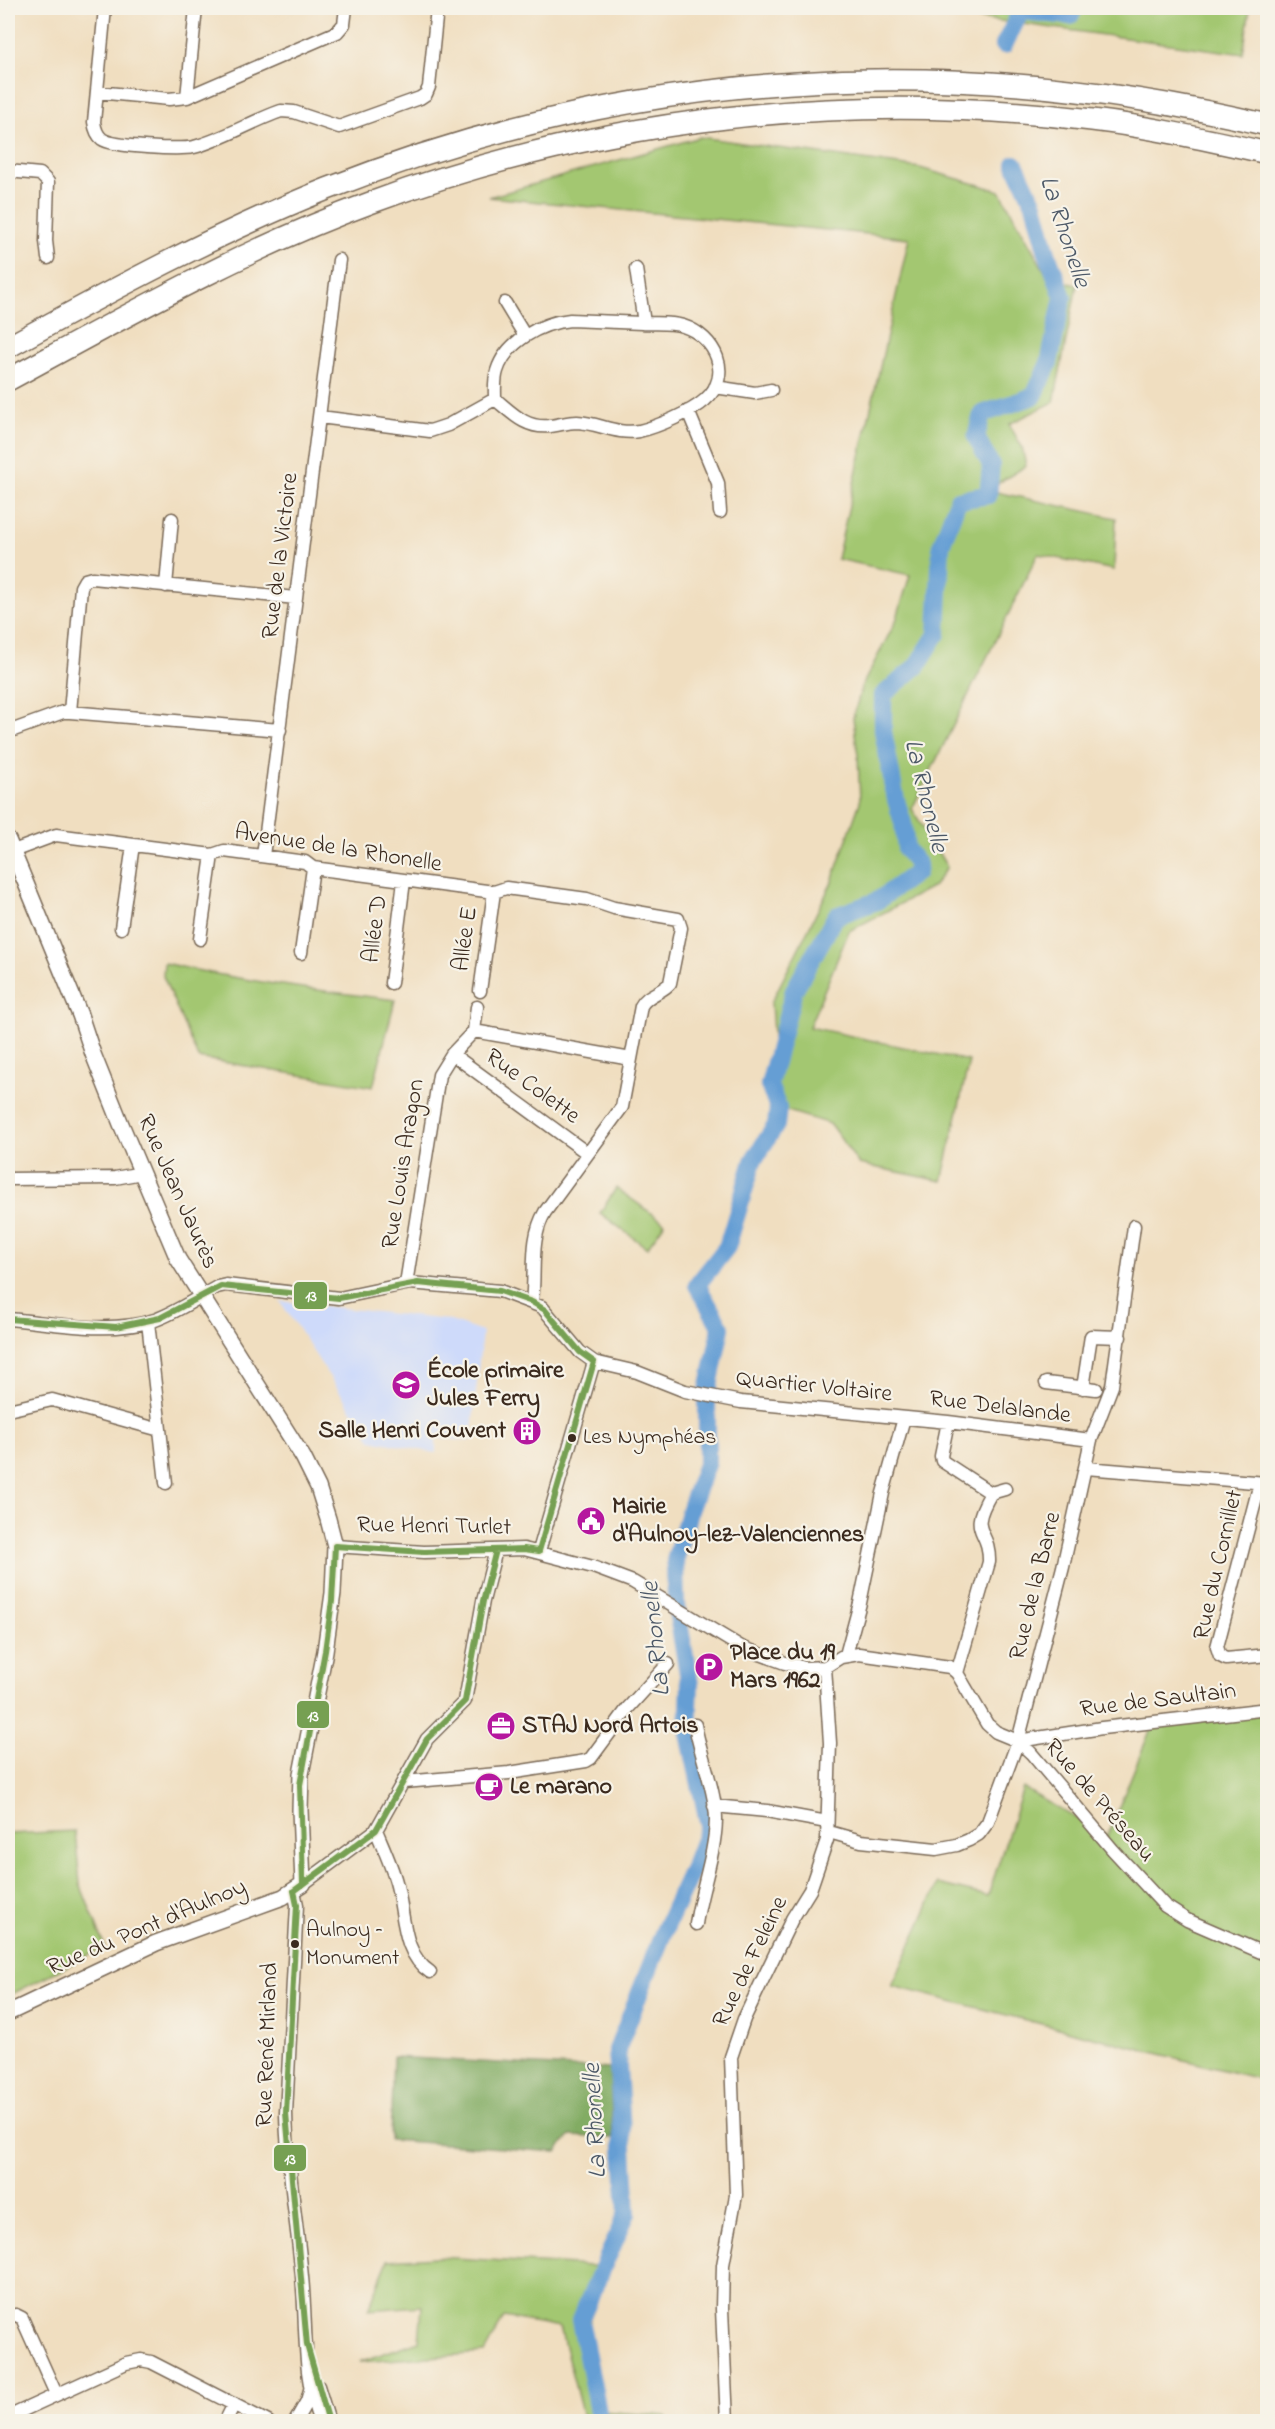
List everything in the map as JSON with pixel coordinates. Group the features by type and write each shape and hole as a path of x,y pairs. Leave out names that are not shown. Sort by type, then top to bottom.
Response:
{"highway":[{"path":"8,347 172,260 290,205 430,152 554,118 700,92 770,84 850,79 988,81 1121,96 1268,125"},
{"path":"1121,96 1175,97 1268,114"},
{"path":"8,380 194,281 344,213 407,189 482,166 623,133 758,113 843,108 930,107 1007,111 1094,120 1268,153"}],"street":[{"path":"105,8 96,130 100,137 114,144 173,149 190,147 285,111 339,127 420,98 426,94 430,83 436,8"},
{"path":"187,97 196,8"},
{"path":"97,92 169,99 187,97 337,32 344,24 346,8"},
{"path":"8,171 40,174 48,182 50,189 46,237 48,258"},
{"name":"Rue de la Victoire","path":"263,856 339,260"},
{"path":"636,269 644,323"},
{"path":"505,303 525,336"},
{"path":"564,321 681,326 704,337 712,345 718,358 719,374 715,387 706,400 688,411 644,430 620,432 578,422 543,427 531,425 516,417 495,399 499,366 511,349 525,336 540,327 564,321"},
{"path":"715,387 755,393 771,390"},
{"path":"320,417 430,431 448,425 495,399"},
{"path":"688,411 718,483 720,512"},
{"path":"166,586 172,519"},
{"path":"70,712 83,582 92,578 296,598"},
{"path":"8,732 70,712 280,730"},
{"name":"Avenue de la Rhonelle","path":"10,845 56,835 212,855 224,851 305,862 313,868 404,881 494,892 506,888 552,894 678,919 681,928 670,983 644,1000 631,1059"},
{"name":"Rue Jean Jaurès","path":"10,845 178,1259 307,1465 324,1503 335,1546"},
{"path":"121,928 133,845"},
{"path":"200,939 212,855"},
{"path":"301,953 313,868"},
{"name":"Allée D","path":"391,983 404,881"},
{"name":"Allée E","path":"480,992 494,892"},
{"path":"477,1007 474,1031 631,1059 622,1107 544,1212 539,1223 533,1259 532,1302"},
{"name":"Rue Louis Aragon","path":"406,1284 439,1075 452,1054 474,1031"},
{"name":"Rue Colette","path":"452,1054 587,1153"},
{"path":"8,1179 115,1178 142,1173"},
{"name":"Rue de la Barre","path":"1018,1742 1063,1567 1091,1440 1110,1392 1120,1337 1134,1226"},
{"path":"8,1319 99,1328 116,1327 148,1322 226,1285 343,1298 418,1283 500,1291 532,1302 545,1310 580,1352 594,1362 539,1551"},
{"path":"148,1322 166,1483"},
{"path":"1083,1388 1091,1336 1120,1337"},
{"name":"Quartier Voltaire","path":"594,1362 637,1372 697,1394 756,1404 904,1418"},
{"path":"1046,1383 1096,1389"},
{"path":"8,1410 46,1401 58,1401 160,1430"},
{"path":"846,1655 858,1611 883,1492 904,1418"},
{"name":"Rue Delalande","path":"904,1418 1091,1440"},
{"path":"948,1422 942,1461 991,1493"},
{"path":"1086,1468 1264,1483"},
{"name":"Rue du Cornillet","path":"1264,1483 1218,1643 1220,1656 1230,1659 1268,1655"},
{"path":"825,1666 846,1655 864,1654 946,1666 957,1673 989,1562 988,1548 979,1527 980,1513 991,1493 1005,1489"},
{"name":"Rue Henri Turlet","path":"335,1546 417,1552 539,1551 609,1572 639,1585 756,1654 799,1667 825,1666"},
{"name":"Rue René Mirland","path":"320,2421 310,2389 302,2278 286,2131 298,1887 300,1785 325,1651 332,1601 335,1546"},
{"path":"298,1887 376,1830 427,1739 466,1698 483,1600 496,1550"},
{"path":"404,1782 516,1772 589,1759 628,1707 668,1664"},
{"name":"Rue de Feleine","path":"727,2421 722,2300 723,2265 736,2195 731,2057 744,2019 763,1978 810,1890 828,1827 830,1743 825,1666"},
{"name":"Rue de Préseau","path":"957,1673 987,1724 996,1732 1018,1742 1036,1758 1113,1850 1165,1906 1187,1920 1268,1955"},
{"name":"Rue de Saultain","path":"1018,1742 1037,1737 1112,1727 1268,1709"},
{"path":"695,1725 716,1822 696,1924"},
{"path":"714,1806 767,1811 828,1827 861,1841 929,1848 950,1847 969,1840 982,1831 990,1818 1018,1742"},
{"path":"376,1830 397,1884 409,1944 422,1966 430,1972"},
{"name":"Rue du Pont d'Aulnoy","path":"8,2013 156,1944 298,1887"},
{"path":"8,2316 16,2315 22,2318 56,2394"},
{"name":"Rue René Mirland","path":"307,2345 329,2421"},
{"path":"8,2417 129,2362 141,2360 151,2362 268,2421"},
{"name":"Rue René Mirland","path":"295,2421 310,2389"},
{"path":"225,2421 234,2404"}],"shaded area":[{"name":"École primaire Jules Ferry","path":"280,1301 448,1320 482,1332 471,1441 436,1438 436,1453 371,1440"}],"green space":[{"path":"912,8 1250,8 1243,54"},
{"path":"700,137 920,168 1000,191 1049,279 1077,285 1054,402 1009,424 1022,447 1026,466 987,490 1116,518 1114,570 1038,554 912,809 947,867 934,886 849,931 809,1027 969,1061 942,1181 859,1164 830,1124 778,1108 771,1003 831,884 860,802 858,756 853,718 862,686 896,621 910,575 837,559 909,238 489,197"},
{"path":"164,963 250,980 395,1000 373,1087 198,1058 163,976"},
{"path":"616,1188 665,1223 647,1248 600,1213"},
{"path":"1267,1713 1267,2081 892,1986 938,1884 988,1896 1023,1788 1107,1836 1152,1726"},
{"path":"75,1831 80,1884 105,1947 8,1996 8,1834"},
{"path":"393,2057 610,2069 613,2138 570,2136 557,2152 390,2140"},
{"path":"436,2257 609,2267 587,2326 601,2411 666,2416 669,2421 584,2421 560,2327 504,2317 484,2353 359,2362 419,2341 422,2306 368,2310 388,2260"}],"waterway":[{"name":"La Rhonelle","path":"1004,45 1021,11 1070,16 1075,8"},
{"name":"La Rhonelle","path":"600,2422 580,2320 627,2213 617,2050 709,1826 688,1729 690,1685 676,1605 675,1561 691,1505 707,1462 707,1395 721,1328 697,1285 727,1247 753,1161 776,1125 778,1108 769,1085 794,990 836,916 877,901 917,872 918,865 906,849 903,823 896,800 883,731 883,695 917,666 937,634 941,546 958,500 988,495 991,465 976,437 982,414 1034,396 1049,363 1063,297 1047,253 1034,204 1015,164"}],"transit line":[{"name":"13","path":"8,1319 116,1327 160,1318 221,1286 339,1298 418,1283 500,1291 532,1302 545,1310 580,1352 594,1362"},
{"name":"13","path":"539,1551 594,1362"},
{"name":"13","path":"335,1546 424,1552 524,1549 539,1551"},
{"name":"13","path":"303,1884 300,1785 325,1651 332,1601 335,1546"},
{"name":"13","path":"294,1891 376,1830 427,1739 465,1701 483,1601 496,1550"},
{"name":"13","path":"294,1891 297,1905 286,2113 307,2345 329,2422"}],"place":[{"name":"École primaire Jules Ferry","path":"406,1385"},
{"name":"Salle Henri Couvent","path":"527,1431"},
{"name":"Les Nymphéas","path":"572,1438"},
{"name":"Mairie d'Aulnoy-lez-Valenciennes","path":"591,1521"},
{"name":"Place du 19 Mars 1962","path":"709,1667"},
{"name":"STAJ Nord Artois","path":"501,1726"},
{"name":"Le marano","path":"489,1787"},
{"name":"Aulnoy – Monument","path":"295,1944"}]}
